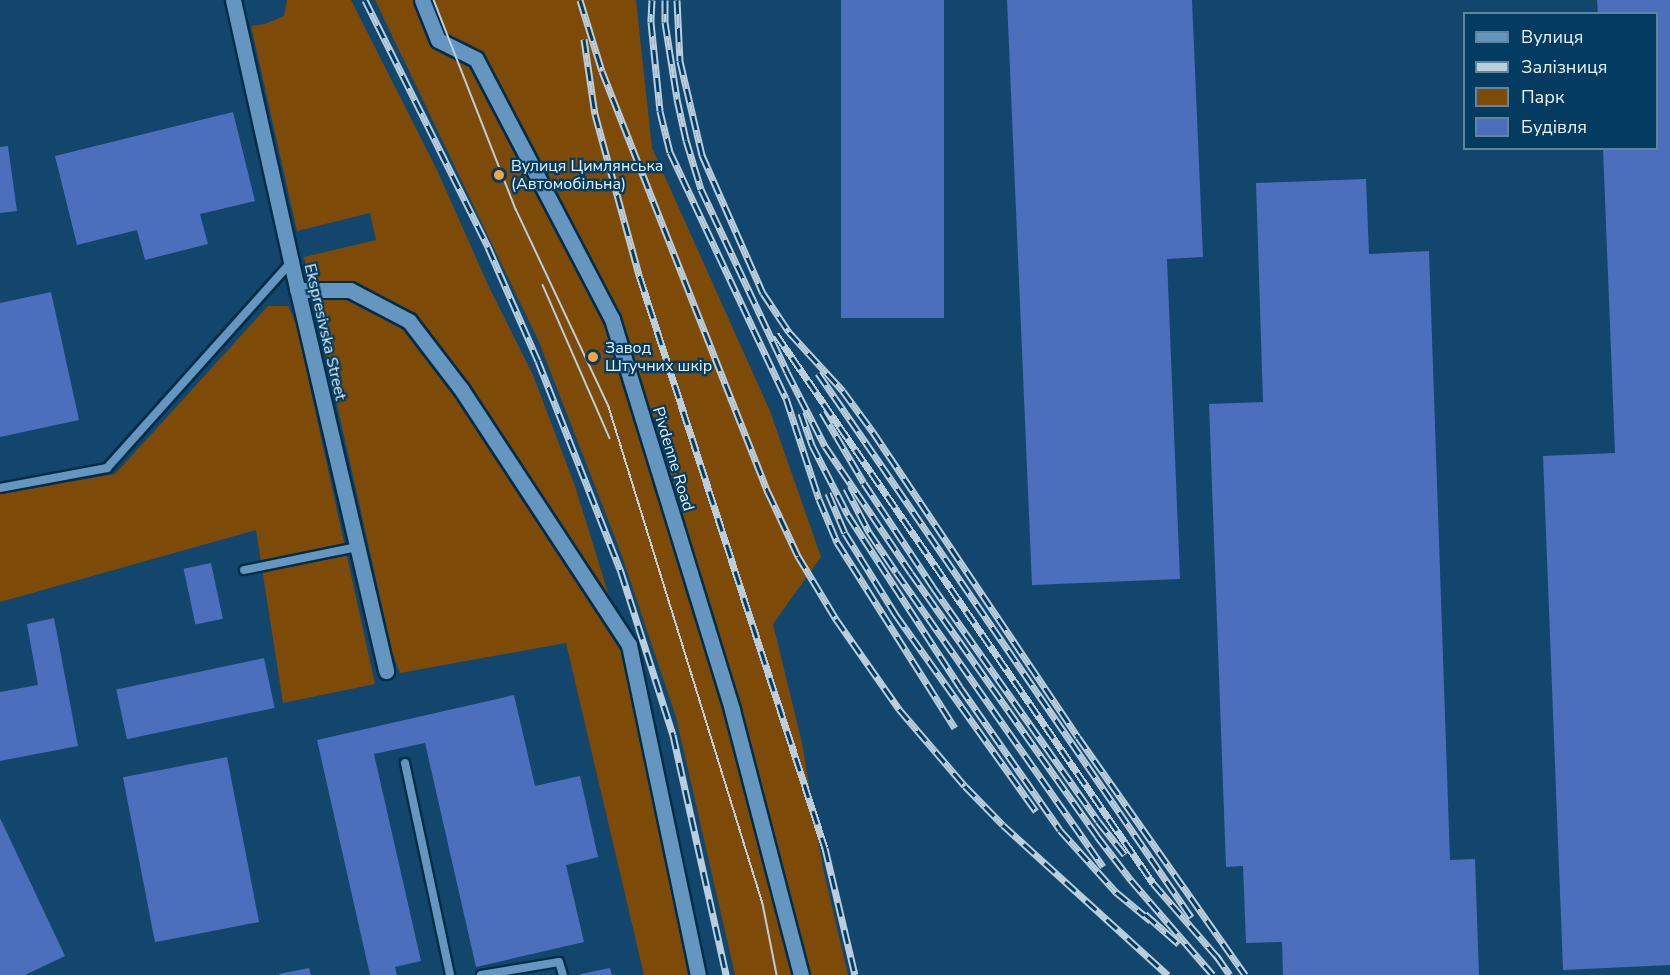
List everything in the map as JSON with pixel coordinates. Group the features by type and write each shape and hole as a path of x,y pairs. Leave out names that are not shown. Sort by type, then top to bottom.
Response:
{"street":[{"name":"Ekspresivska Street","path":"233,0 297,290 386,671"},
{"name":"Pivdenne Road","path":"422,0 438,40 476,58 612,319 732,710 801,975"},
{"path":"297,290 350,290 409,321 461,388 629,645 698,975"}],"lane":[{"path":"0,488 107,468 291,262"},
{"path":"244,570 357,547"},
{"path":"405,763 450,975"},
{"path":"481,975 560,962 563,975"}],"green space":[{"path":"287,0 351,0 437,170 489,287 533,375 575,486 626,651 688,975 644,975 566,643 400,673 393,655 304,257 376,240 370,213 297,231 251,26 265,24 284,16"},
{"path":"375,0 636,0 652,148 770,411 821,557 773,624 802,743 823,868 848,975 735,975 676,717 621,553 539,342"},
{"path":"268,306 288,306 296,323 375,684 283,703 256,530 0,602 0,494 115,474"}],"building":[{"path":"841,0 944,0 944,318 841,318"},
{"path":"1007,0 1192,0 1203,257 1167,259 1180,579 1032,585"},
{"path":"1597,0 1670,0 1670,965 1563,970 1543,456 1615,453 1603,150 1658,150 1658,12 1598,12"},
{"path":"233,112 255,201 200,214 208,244 145,260 137,230 77,245 55,156"},
{"path":"8,146 17,211 0,213 0,147"},
{"path":"1366,179 1369,254 1429,251 1450,860 1475,859 1479,975 1283,975 1282,942 1246,943 1243,866 1226,867 1209,404 1263,402 1256,183"},
{"path":"51,292 79,420 0,437 0,303"},
{"path":"211,563 223,619 195,625 184,569"},
{"path":"54,618 78,746 0,761 0,692 38,685 27,624"},
{"path":"264,658 275,708 127,739 116,689"},
{"path":"514,695 535,786 580,776 598,857 566,865 584,942 476,967 425,743 374,754 421,961 395,967 397,975 370,975 317,740"},
{"path":"227,757 259,922 155,942 123,777"},
{"path":"0,818 65,956 25,975 0,975"},
{"path":"309,968 311,975 279,975 279,974"},
{"path":"610,968 612,975 581,975 581,974"}],"tram line":[{"path":"434,0 516,209 609,407 763,904 777,975"},
{"path":"543,285 610,438"}],"railway":[{"path":"365,0 488,247 538,361 621,572 673,735 726,975"},
{"path":"580,0 602,71 768,492 798,556 836,619 899,709 965,786 1003,825 1168,975"},
{"path":"652,0 651,22 660,111 670,152 786,398 819,499 837,542 955,728"},
{"path":"665,0 665,22 677,99 686,140 701,189 787,372 825,446 911,573 1097,836 1131,880 1213,975"},
{"path":"677,0 680,61 702,155 763,293 789,332 843,391 873,432 1078,737 1245,975"},
{"path":"584,39 595,114 640,278 825,848 855,975"},
{"path":"776,334 1153,883 1220,960"},
{"path":"818,373 1191,917"},
{"path":"822,412 864,483 933,587 1098,821 1125,855"},
{"path":"801,413 812,445 848,515 960,687 1060,830 1116,892 1151,921"},
{"path":"846,488 869,532 896,572 1103,867"},
{"path":"828,493 845,533 896,615 1036,811"},
{"path":"1145,914 1179,944"},
{"path":"1216,955 1230,975"}],"place":[{"name":"Вулиця Цимлянська (Автомобільна)","path":"499,175"},
{"name":"Завод Штучних шкір","path":"593,357"}]}
